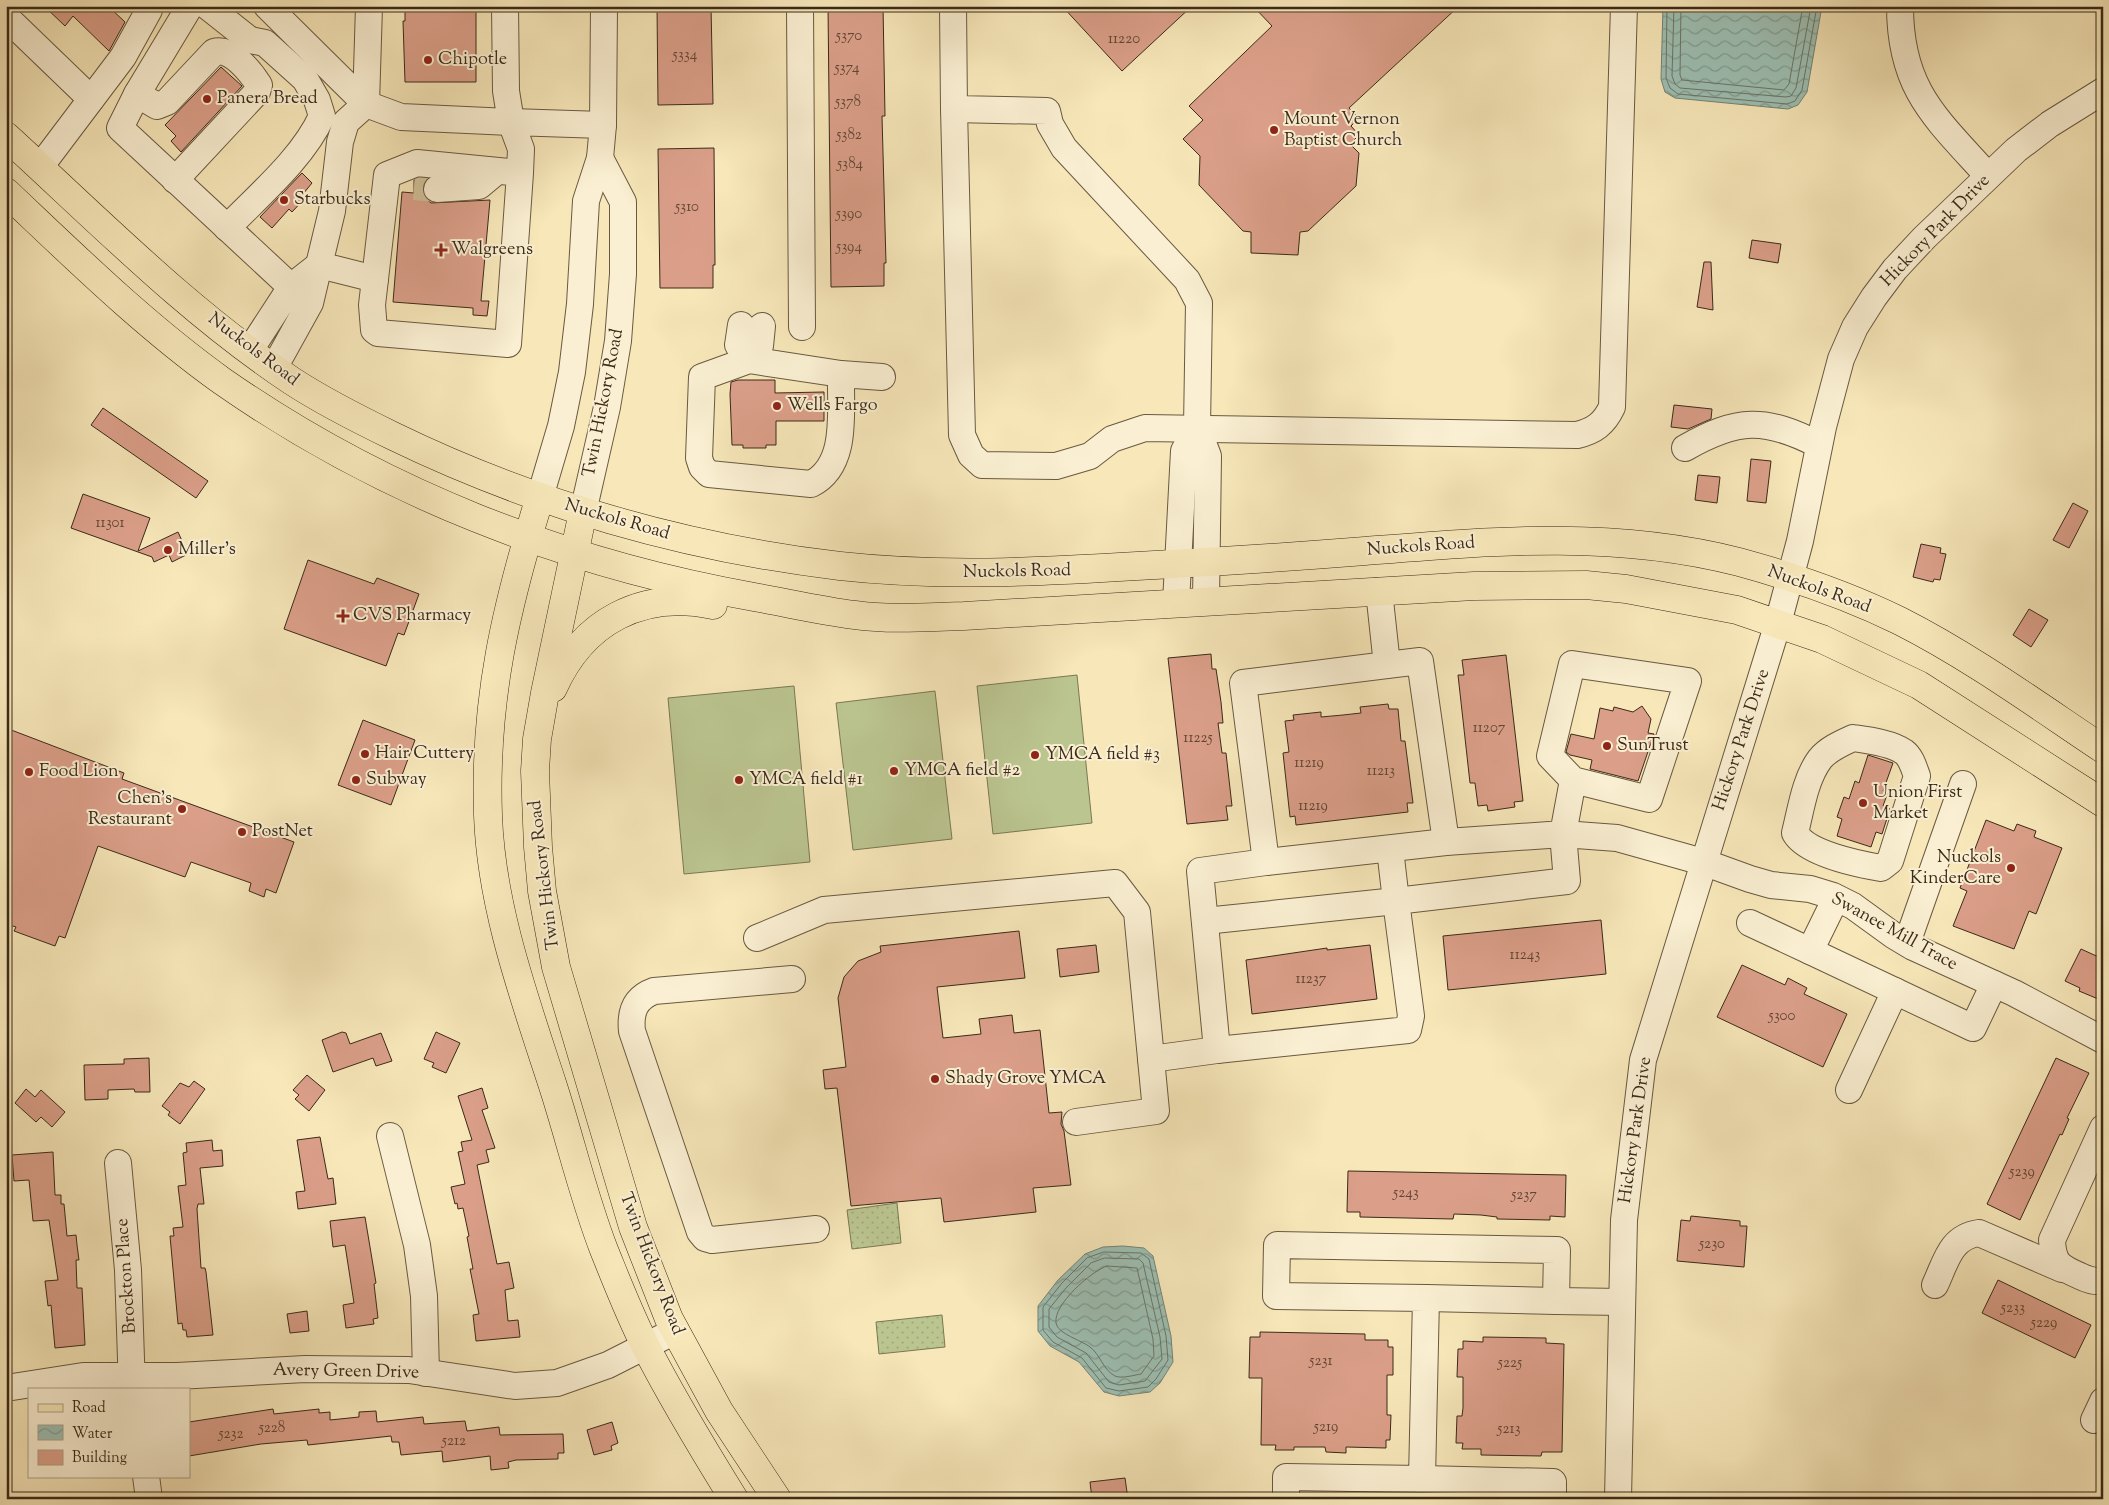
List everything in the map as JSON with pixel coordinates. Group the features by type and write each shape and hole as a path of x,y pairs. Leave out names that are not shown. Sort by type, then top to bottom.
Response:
{"main road":[{"name":"Nuckols Road","path":"6,136 145,264 274,368 322,399 412,445 540,497 583,512 734,550 775,557 873,569 963,574 1044,572 1206,563 1542,539 1601,540 1673,548 1742,563 1832,591 1869,607 1941,643 2103,749"},
{"path":"6,192 121,300 170,342 223,381 316,441 367,470 412,492 527,538 628,570 718,591 857,615"},
{"name":"Twin Hickory Road","path":"540,497 506,615 493,689 488,782 491,851 510,951 603,1248 644,1344 678,1409 734,1499"},
{"name":"Twin Hickory Road","path":"583,512 573,552 537,739 535,771 542,891 556,967 633,1227 675,1331 718,1410 777,1499"},
{"path":"537,739 554,686 565,665 595,630 632,608 657,601 678,600 698,602 759,614 964,616 1474,586 1586,585 1685,599 1778,622 1822,639 1919,685 2103,803"}],"street":[{"path":"40,167 123,57 149,10 147,6"},
{"path":"190,6 137,94 120,128 291,287"},
{"path":"207,6 250,40 266,43 304,80 317,100 322,116 314,134 293,159 226,228"},
{"path":"267,6 366,104 400,117 603,125"},
{"path":"274,368 310,303 332,211 340,142 346,122 366,104 368,6"},
{"path":"505,6 506,91 520,149 508,172 508,344 378,333 374,330 371,315 387,175 417,164 508,172"},
{"name":"Twin Hickory Road","path":"540,497 561,426 572,372 580,304 586,201 600,158 603,125 604,6"},
{"path":"800,6 802,327"},
{"path":"953,6 962,435 971,455 982,465 1056,466 1090,456 1112,439 1145,428 1197,427 1576,435 1592,431 1607,418 1612,407 1624,6"},
{"path":"1900,6 1903,52 1922,100 1946,131 1988,176"},
{"path":"6,17 91,99"},
{"path":"137,94 156,106 167,102 214,52 221,50 229,52 259,85 257,92 176,180"},
{"name":"Hickory Park Drive","path":"1618,1499 1624,1220 1643,1060 1778,622 1800,541 1831,390 1841,358 1855,327 1895,269 1988,176 2050,124 2103,91"},
{"path":"954,109 1047,111 1050,124 1064,148 1187,280 1199,303 1197,427 1208,456 1206,601"},
{"name":"Twin Hickory Road","path":"583,512 607,407 618,341 623,274 623,202 600,158"},
{"path":"386,182 426,188 478,186 508,172"},
{"path":"319,265 375,279"},
{"path":"250,350 291,287 319,265"},
{"path":"749,360 738,345 752,326"},
{"path":"841,374 839,450 823,478 811,484 709,474 702,467 698,458 702,377 749,360 841,374 882,378"},
{"path":"1685,448 1711,433 1747,424 1799,435 1819,445"},
{"path":"1176,603 1184,451 1197,427"},
{"path":"1379,591 1387,666"},
{"path":"1266,862 1243,683 1420,661 1446,842"},
{"path":"1572,664 1688,681 1649,799 1573,780 1550,756 1572,664"},
{"path":"1853,738 1874,741 1904,752 1913,763 1917,776 1890,861 1881,868 1851,862 1806,846 1795,833 1808,785 1820,758 1836,746 1853,738"},
{"path":"1218,1050 1205,921 1567,881 1563,834 1573,780"},
{"path":"1907,943 1963,784"},
{"name":"Swanee Mill Trace","path":"1205,921 1200,871 1446,842 1563,834 1617,838 1703,862 1764,883 1810,889 1837,898 1853,906 1907,943 1994,984 2103,1040"},
{"path":"1151,1059 1408,1030 1411,1016 1390,848"},
{"path":"1810,951 1837,898 1851,862"},
{"path":"757,938 824,910 1116,883 1137,912 1156,1111 1076,1122"},
{"path":"1750,922 1973,1028 1994,984"},
{"path":"792,979 654,991 643,995 638,1002 631,1019 632,1031 700,1232 705,1238 712,1240 816,1229"},
{"path":"1849,1090 1896,991"},
{"path":"2062,1268 2055,1260 2052,1240 2103,1128"},
{"path":"390,1136 416,1245 424,1296 426,1373"},
{"name":"Brockton Place","path":"118,1164 128,1270 132,1383"},
{"path":"1935,1285 1955,1242 1966,1234 1979,1233 2094,1282 2103,1281"},
{"path":"1556,1301 1557,1250 1277,1245 1276,1296 1426,1298 1556,1301 1622,1302"},
{"path":"1422,1479 1426,1298"},
{"name":"Avery Green Drive","path":"6,1388 83,1376 132,1383 177,1376 305,1369 375,1369 426,1373 515,1386 558,1383 608,1365 644,1344 675,1331"},
{"path":"1286,1499 1286,1477 1554,1482 1553,1499"},
{"path":"146,1478 149,1499"}],"green space":[{"name":"YMCA field #3","path":"1077,675 1092,823 993,834 977,686"},
{"name":"YMCA field #1","path":"794,686 810,862 684,874 668,698"},
{"name":"YMCA field #2","path":"935,691 952,839 853,850 836,703"},
{"path":"897,1203 901,1243 852,1249 847,1210"},
{"path":"942,1315 945,1347 879,1354 876,1322"}],"water":[{"path":"1663,6 1822,6 1807,92 1798,105 1788,109 1675,98 1665,92 1661,79"},
{"path":"1103,1247 1144,1248 1153,1256 1171,1336 1173,1362 1160,1383 1150,1392 1119,1396 1104,1392 1079,1362 1050,1346 1038,1331 1038,1306 1058,1280 1085,1254"}],"building":[{"path":"44,6 108,6 125,22 109,51 73,16 65,26"},
{"path":"405,6 476,6 476,82 405,82 403,21 405,21"},
{"path":"657,6 711,6 713,104 658,105"},
{"path":"828,6 883,6 885,116 882,116 886,263 884,263 884,286 831,287"},
{"path":"1062,6 1192,6 1122,71"},
{"name":"Mount Vernon Baptist Church","path":"1253,6 1459,6 1349,108 1359,118 1351,126 1359,135 1350,144 1359,153 1356,186 1308,231 1300,232 1298,255 1251,253 1251,232 1243,231 1199,185 1200,156 1183,139 1203,120 1189,106 1272,26"},
{"name":"Panera Bread","path":"221,67 242,86 181,152 171,141 176,136 165,125"},
{"path":"714,148 715,265 713,265 713,288 660,288 658,149"},
{"name":"Starbucks","path":"302,173 312,183 303,194 306,197 292,212 289,209 272,228 260,217"},
{"name":"Walgreens","path":"426,179 422,191 425,198 431,203 490,200 481,301 489,301 487,316 473,315 473,308 393,302 402,192 414,193 414,180"},
{"path":"1752,240 1781,244 1778,263 1749,258"},
{"path":"1704,262 1711,262 1713,310 1697,307"},
{"name":"Wells Fargo","path":"738,380 775,380 775,393 824,392 824,421 776,421 776,445 766,445 766,448 743,448 743,445 732,445 731,382"},
{"path":"1674,405 1712,409 1711,419 1688,429 1671,427"},
{"name":"Miller's","path":"103,408 208,481 196,498 91,425"},
{"path":"1751,459 1771,461 1766,503 1747,501"},
{"path":"1698,475 1720,477 1717,503 1695,500"},
{"name":"Miller's","path":"83,494 150,518 138,551 178,532 188,554 172,562 169,555 154,562 152,557 71,528"},
{"path":"2073,503 2088,511 2069,548 2053,540"},
{"path":"1921,544 1941,548 1940,553 1946,554 1940,580 1934,579 1933,582 1913,577"},
{"name":"CVS Pharmacy","path":"308,560 374,584 377,578 419,594 404,635 398,633 386,666 284,629"},
{"path":"2029,609 2048,620 2031,647 2013,635"},
{"path":"1211,654 1212,669 1216,669 1221,702 1223,723 1218,723 1222,753 1226,753 1232,806 1226,806 1228,820 1187,824 1168,658"},
{"path":"1506,655 1523,801 1514,802 1515,807 1488,811 1487,805 1478,806 1475,783 1470,783 1458,675 1464,675 1462,660"},
{"path":"1388,704 1389,709 1398,709 1401,741 1405,741 1413,803 1407,803 1408,812 1296,825 1295,816 1290,817 1283,753 1289,752 1285,721 1294,720 1293,715 1321,712 1321,717 1361,713 1360,707"},
{"name":"SunTrust","path":"1642,706 1651,719 1648,733 1654,734 1638,781 1590,769 1592,760 1570,755 1566,752 1571,734 1594,739 1600,708 1613,711 1614,707 1633,712"},
{"path":"363,720 415,740 391,805 338,785"},
{"path":"6,728 124,773 122,779 294,842 276,893 266,889 264,897 249,891 251,883 191,862 185,877 98,846 65,938 59,936 55,946 14,931 16,927 6,924"},
{"name":"Union First Market","path":"1868,755 1893,763 1883,791 1888,792 1883,806 1890,809 1882,834 1876,832 1871,847 1837,836 1842,819 1837,817 1844,797 1849,799 1855,781 1859,783"},
{"name":"Nuckols KinderCare","path":"1986,820 2014,831 2017,824 2036,831 2034,837 2062,848 2036,914 2029,911 2014,949 1953,926 1967,891 1960,888"},
{"path":"1601,920 1606,974 1448,990 1443,936"},
{"name":"Shady Grove YMCA","path":"1019,931 1025,978 937,987 943,1038 981,1034 979,1019 1012,1015 1014,1033 1040,1030 1049,1113 1062,1112 1061,1124 1064,1131 1071,1185 1033,1188 1036,1212 944,1222 941,1198 851,1206 837,1088 825,1089 823,1070 846,1067 838,998 844,977 858,961 881,952 880,946"},
{"path":"1096,945 1099,972 1060,977 1057,949"},
{"path":"1370,945 1377,999 1252,1014 1246,960 1327,948 1327,950"},
{"path":"2081,949 2103,959 2103,1001 2079,991 2080,988 2065,981"},
{"path":"1742,965 1785,985 1788,978 1807,988 1804,994 1847,1014 1823,1067 1717,1017"},
{"path":"342,1032 346,1033 350,1044 381,1033 392,1061 376,1066 373,1058 333,1072 322,1040"},
{"path":"436,1032 460,1043 446,1073 432,1067 434,1063 424,1059"},
{"path":"149,1058 150,1092 135,1092 134,1089 108,1090 108,1099 85,1100 84,1065 124,1064 124,1059"},
{"path":"2056,1058 2089,1073 2067,1118 2069,1119 2062,1135 2060,1134 2020,1220 1987,1204"},
{"path":"307,1075 325,1090 309,1111 295,1099 299,1095 293,1090"},
{"path":"194,1081 205,1089 180,1124 168,1115 170,1112 162,1106 180,1083 189,1087"},
{"path":"482,1088 488,1108 482,1110 495,1148 486,1150 489,1162 477,1165 497,1264 509,1262 514,1288 505,1290 508,1321 518,1320 520,1337 476,1341 473,1315 479,1314 470,1269 473,1269 467,1237 469,1236 463,1208 458,1209 457,1203 455,1204 451,1187 465,1184 458,1152 463,1151 461,1142 472,1140 458,1096"},
{"path":"26,1089 35,1097 41,1090 65,1112 52,1127 41,1117 36,1122 15,1103"},
{"path":"320,1137 328,1179 333,1178 336,1204 298,1209 296,1192 305,1191 297,1140"},
{"path":"212,1140 213,1151 222,1150 223,1166 200,1168 204,1204 198,1204 197,1209 201,1268 205,1268 206,1272 213,1335 187,1337 182,1323 178,1324 170,1236 174,1236 173,1228 183,1227 178,1186 186,1185 183,1153 187,1152 186,1143"},
{"path":"53,1152 55,1195 61,1195 61,1204 64,1204 67,1236 76,1235 79,1260 76,1260 77,1288 82,1288 85,1345 55,1348 51,1305 48,1306 45,1281 58,1280 49,1220 33,1221 29,1180 14,1181 12,1155"},
{"path":"1348,1171 1566,1175 1565,1217 1550,1216 1550,1220 1497,1219 1497,1217 1481,1215 1454,1214 1453,1219 1360,1217 1360,1212 1347,1212"},
{"path":"1691,1216 1740,1221 1740,1226 1747,1226 1744,1267 1677,1261 1681,1220 1690,1221"},
{"path":"365,1217 376,1283 374,1284 378,1318 373,1319 374,1324 346,1328 343,1305 354,1303 345,1245 333,1247 330,1221"},
{"path":"1998,1280 2091,1325 2075,1358 1982,1313"},
{"path":"307,1311 309,1331 290,1333 287,1314"},
{"path":"1260,1332 1365,1334 1365,1340 1388,1340 1388,1347 1393,1347 1393,1375 1387,1375 1387,1415 1391,1415 1390,1440 1386,1440 1386,1448 1346,1447 1346,1453 1326,1452 1325,1447 1294,1447 1294,1450 1275,1450 1276,1445 1261,1445 1262,1378 1249,1378 1250,1337 1260,1337"},
{"path":"1483,1337 1546,1338 1546,1343 1564,1344 1562,1452 1542,1452 1541,1456 1481,1455 1481,1449 1462,1449 1463,1443 1456,1443 1457,1416 1462,1416 1463,1408 1463,1377 1457,1377 1458,1349 1463,1349 1463,1341 1483,1342"},
{"path":"273,1409 274,1414 319,1409 319,1413 330,1412 330,1420 359,1417 359,1412 376,1411 377,1422 423,1417 424,1424 465,1421 467,1431 499,1427 500,1435 563,1434 564,1453 558,1453 558,1459 516,1460 508,1462 509,1468 491,1470 490,1456 443,1462 442,1451 401,1455 399,1442 392,1442 391,1436 308,1445 307,1440 261,1444 190,1456 190,1422"},
{"path":"612,1422 618,1443 611,1446 612,1450 594,1455 587,1430"},
{"path":"1125,1478 1128,1499 1092,1499 1090,1482"}],"tunnel":[{"path":"414,187 437,189"}],"place":[{"name":"Chipotle","path":"428,60"},
{"name":"Panera Bread","path":"207,99"},
{"name":"Mount Vernon Baptist Church","path":"1274,130"},
{"name":"Starbucks","path":"284,200"},
{"name":"Walgreens","path":"441,250"},
{"name":"Wells Fargo","path":"777,406"},
{"name":"Miller's","path":"168,550"},
{"name":"CVS Pharmacy","path":"343,616"},
{"name":"SunTrust","path":"1607,746"},
{"name":"Hair Cuttery","path":"365,754"},
{"name":"YMCA field #3","path":"1035,755"},
{"name":"YMCA field #2","path":"894,771"},
{"name":"Food Lion","path":"29,772"},
{"name":"Subway","path":"356,780"},
{"name":"YMCA field #1","path":"739,780"},
{"name":"Union First Market","path":"1863,803"},
{"name":"Chen's Restaurant","path":"182,809"},
{"name":"PostNet","path":"242,832"},
{"name":"Nuckols KinderCare","path":"2011,868"},
{"name":"Shady Grove YMCA","path":"935,1079"}]}
